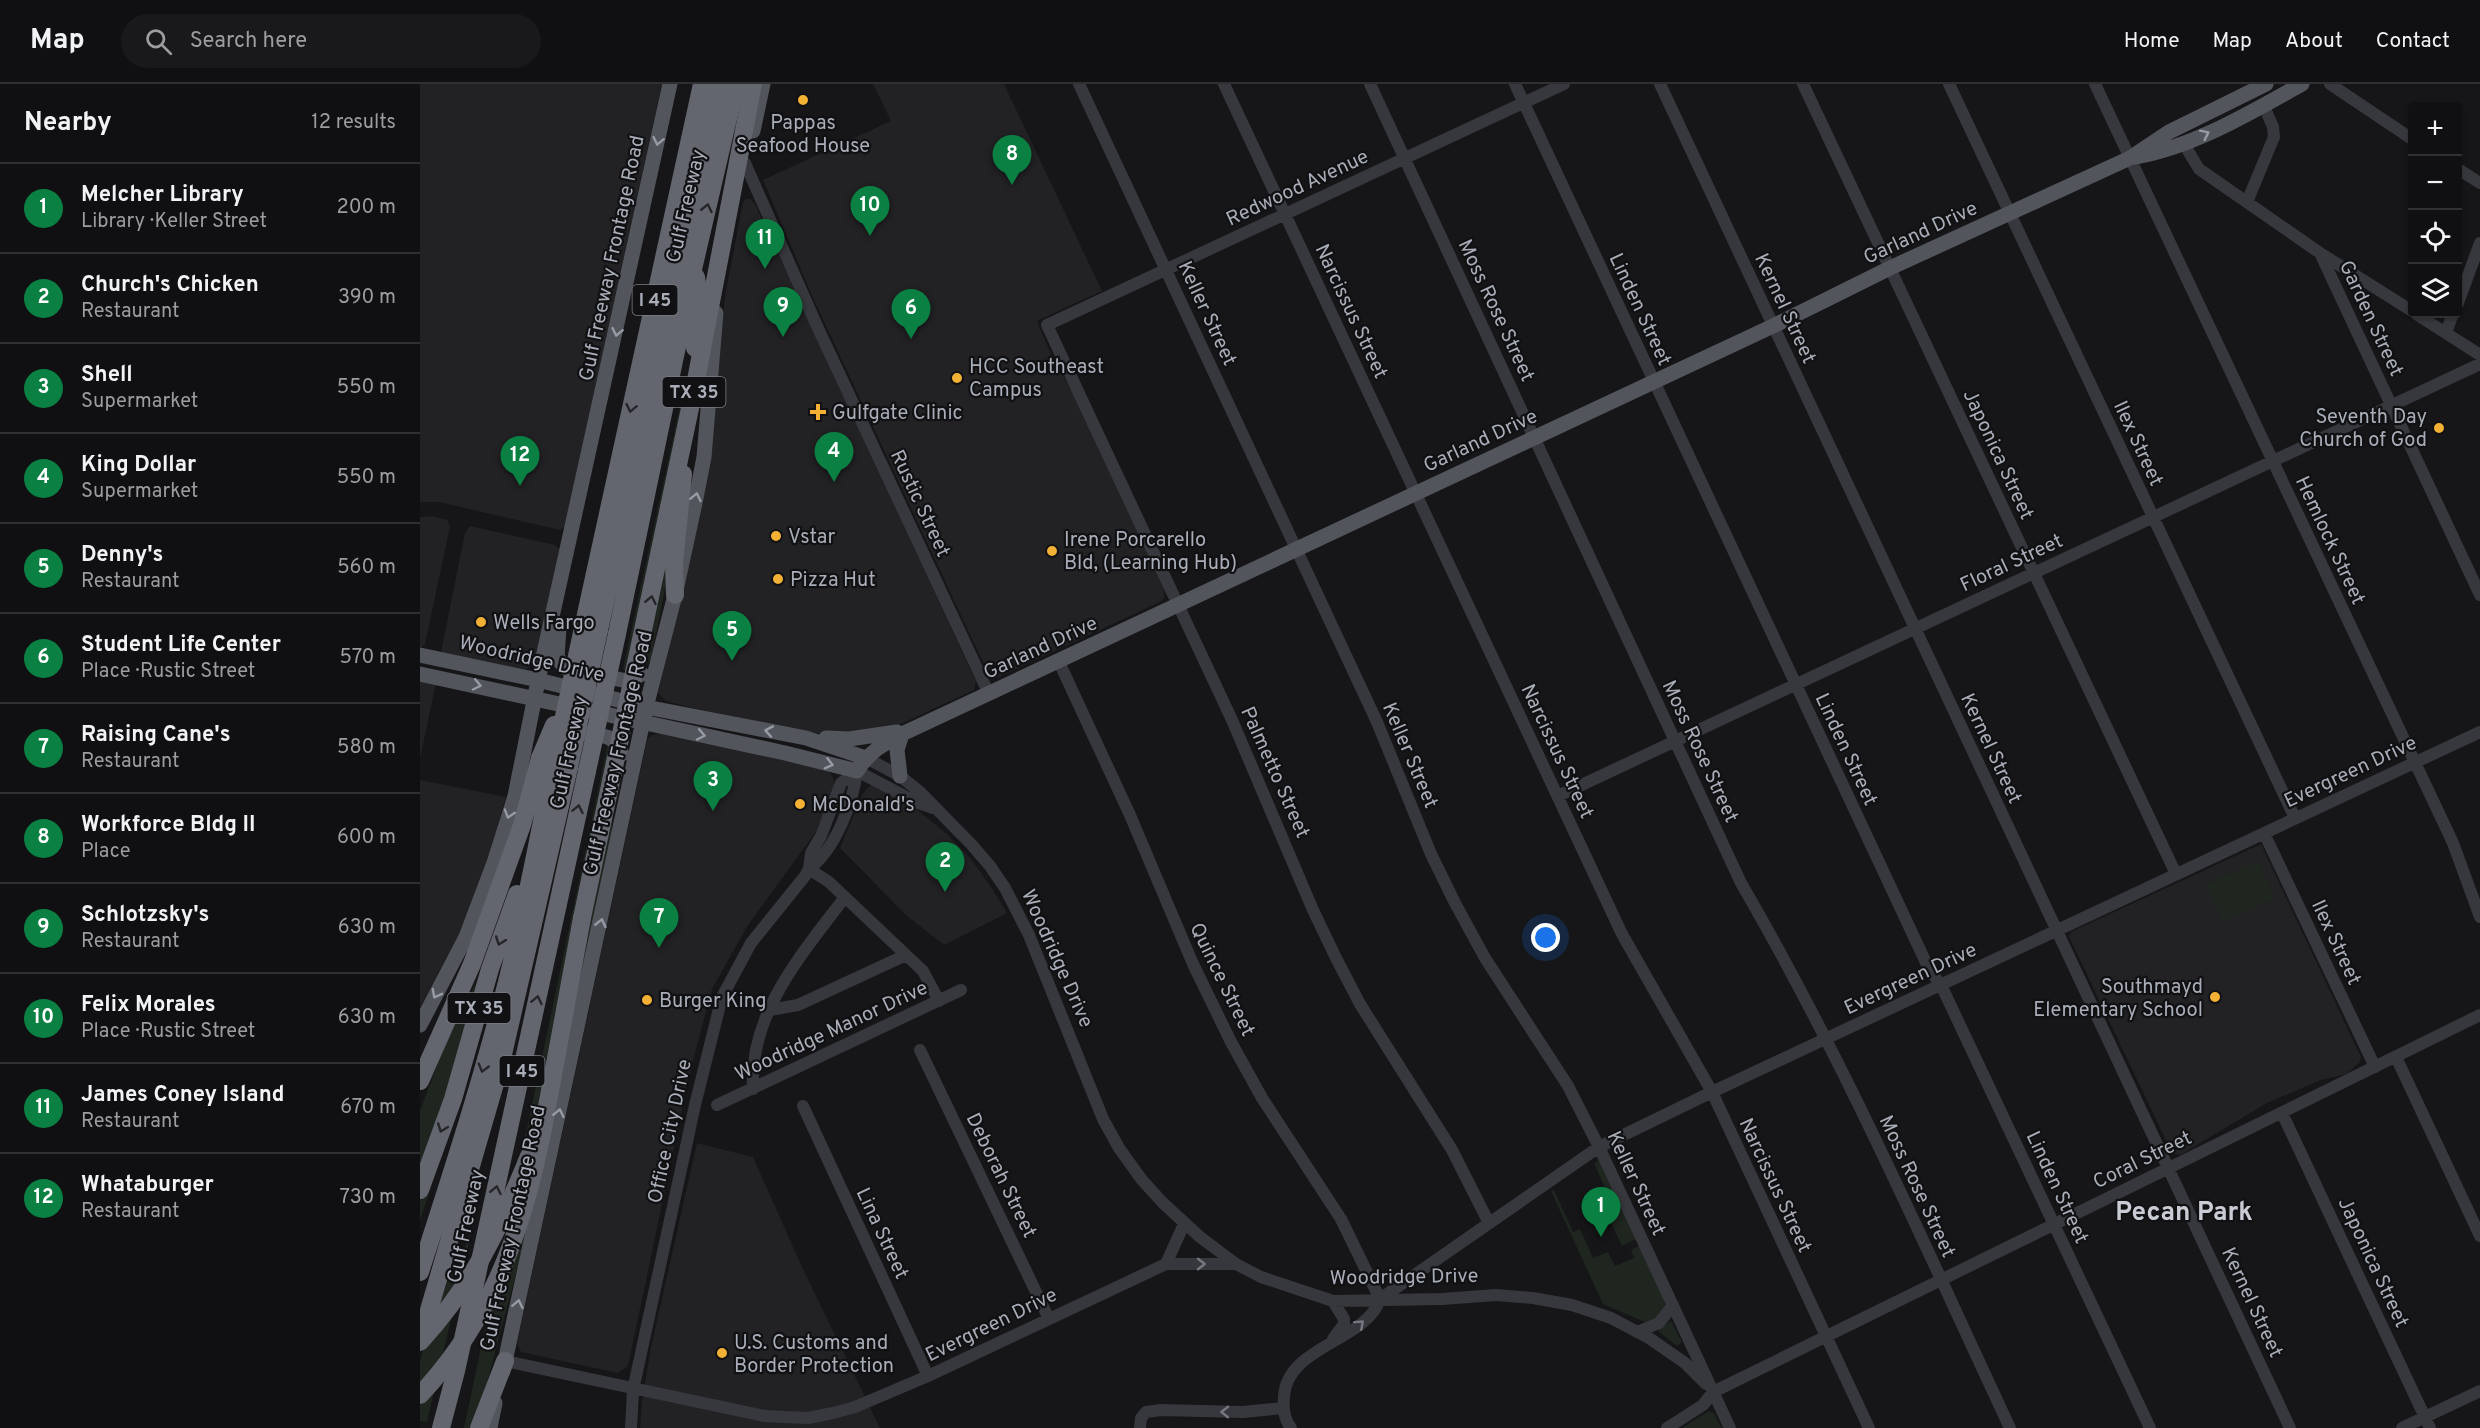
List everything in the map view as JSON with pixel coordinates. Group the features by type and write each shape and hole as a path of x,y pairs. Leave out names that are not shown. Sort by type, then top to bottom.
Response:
{"highway":[{"name":"Gulf Freeway","path":"600,631 702,84"},
{"name":"Gulf Freeway","path":"420,1272 466,1130 516,946 570,691 600,631 718,84"},
{"name":"Gulf Freeway","path":"420,1342 501,1063 554,763 600,631 694,266 736,84"},
{"name":"TX 35","path":"420,1342 465,1287 489,1247 508,1206 547,1107 582,918 696,380 753,84"},
{"path":"675,595 674,564 700,304 694,266"},
{"name":"Gulf Freeway","path":"441,1428 456,1371 554,763"},
{"name":"TX 35","path":"420,1081 472,964 522,825 554,763"},
{"name":"TX 35","path":"420,1190 453,1099 490,969 541,827"},
{"path":"420,1395 468,1333 507,1262 531,1186 547,1107"},
{"path":"479,1428 505,1361"},
{"path":"449,1428 456,1371"}],"main road":[{"name":"Gulf Freeway Frontage Road","path":"420,1025 466,937 494,863 515,796 554,763 535,697 670,84"},
{"name":"Gulf Freeway Frontage Road","path":"490,1428 646,707 675,595 704,456 715,324 723,266 763,84"},
{"name":"Garland Drive","path":"861,765 875,749 907,732 1773,326 1890,268 2130,158 2169,132 2266,84"},
{"name":"Garland Drive","path":"2130,158 2184,144 2302,84"},
{"path":"569,549 571,559 556,645 557,657 565,668 627,681 633,680 652,663 657,644 663,638"},
{"name":"Woodridge Drive","path":"420,655 538,680 646,707 807,738 861,765"},
{"name":"Woodridge Drive","path":"420,674 535,697 785,753 861,765"},
{"path":"554,763 537,732 551,727 612,738 619,745 622,754 623,774 618,807 621,823"},
{"path":"807,738 849,739 907,732"},
{"path":"900,776 897,750 907,732"}],"street":[{"name":"Keller Street","path":"1079,84 1377,722 1431,854 1485,958 1568,1086 1599,1147 1730,1428"},
{"name":"Narcissus Street","path":"1224,84 1622,934 1712,1092 1869,1428"},
{"name":"Moss Rose Street","path":"1370,84 1741,883 1790,967 1827,1038 2010,1428"},
{"name":"Linden Street","path":"1515,84 1929,969 1941,985 2150,1428"},
{"name":"Redwood Avenue","path":"1047,325 1564,84"},
{"name":"Kernel Street","path":"1660,84 2290,1428"},
{"name":"Japonica Street","path":"1803,84 2176,874"},
{"name":"Ilex Street","path":"1949,84 2295,818"},
{"name":"Hemlock Street","path":"2095,84 2452,843 2480,917"},
{"path":"2330,84 2408,136"},
{"path":"2247,202 2274,137 2273,127 2264,105"},
{"path":"2184,144 2199,169 2320,253 2408,308"},
{"name":"Rustic Street","path":"745,163 808,305 989,694"},
{"path":"2462,171 2480,183"},
{"path":"2462,290 2480,243"},
{"name":"Garden Street","path":"2320,253 2480,595"},
{"path":"2423,318 2480,355"},
{"path":"2446,332 2452,318"},
{"name":"Palmetto Street","path":"1047,325 1232,720 1336,958 1360,1004 1452,1150 1490,1223"},
{"name":"Floral Street","path":"1558,796 2480,364"},
{"name":"Quince Street","path":"1059,662 1130,815 1193,963 1231,1042 1262,1098 1341,1219 1380,1299"},
{"name":"Evergreen Drive","path":"1380,1299 1599,1147 2480,732"},
{"name":"Woodridge Drive","path":"861,765 900,776 920,792 934,809 972,844 1005,888 1029,935 1103,1119 1119,1148 1142,1180 1184,1224 1236,1264 1261,1277 1333,1301 1497,1296 1533,1298 1572,1305 1611,1317 1637,1332 1685,1363 1713,1392"},
{"name":"Woodridge Drive","path":"861,765 916,802 934,809"},
{"name":"Office City Drive","path":"631,1428 633,1390 699,1084 722,997 751,944 809,869 811,853 821,836 841,783 861,765"},
{"name":"Ilex Street","path":"2264,833 2375,1067"},
{"path":"809,869 829,882 923,971 939,1001"},
{"path":"753,1089 752,1068 757,1040 780,984 845,897"},
{"path":"770,1010 798,1005 906,955"},
{"name":"Woodridge Manor Drive","path":"717,1105 962,990"},
{"name":"Coral Street","path":"1667,1428 1702,1405 1713,1392 2480,1015"},
{"name":"Deborah Street","path":"920,1050 1048,1317"},
{"path":"2396,1057 2480,1236"},
{"name":"Lina Street","path":"803,1106 927,1376"},
{"name":"Japonica Street","path":"2282,1113 2427,1423"},
{"path":"1184,1224 1166,1264 1236,1264"},
{"name":"Evergreen Drive","path":"505,1361 764,1416 785,1419 808,1418 855,1407 927,1376 1048,1317 1166,1264"},
{"path":"1291,1428 1283,1408 1284,1389 1296,1368 1332,1340 1354,1330 1377,1309 1380,1299"},
{"path":"1332,1340 1344,1324 1344,1319 1333,1301"},
{"path":"1637,1332 1659,1323 1673,1305"},
{"path":"2402,1428 2427,1423 2480,1391"},
{"path":"1140,1428 1141,1418 1146,1412 1161,1410 1243,1412 1283,1408"}],"shaded area":[{"path":"420,84 662,84 565,527 560,530 439,502 420,502"},
{"name":"HCC Southeast Campus","path":"873,84 1004,84 1102,291 1037,321 1052,357 1078,402 1164,587 1164,598 1160,602 999,677 994,678 987,671 813,298 763,180 891,121"},
{"path":"750,199 755,204 976,682 974,690 890,729 830,736 697,709 666,701 658,693 712,445 725,296 743,202"},
{"path":"686,397 667,579 651,659 641,672 632,675 623,669 681,402"},
{"path":"432,516 447,520 450,526 425,644 420,648 420,517"},
{"path":"470,526 555,545 559,549 535,664 526,670 441,653 465,533"},
{"path":"420,680 436,683 420,759"},
{"path":"662,733 825,769 830,772 834,780 834,788 815,833 748,925 712,989 688,1080 628,1366 618,1373 521,1352 517,1343 646,745 648,738"},
{"path":"608,743 614,748 612,835 518,1266 475,1428 464,1428"},
{"path":"420,780 506,797 479,888 459,934 420,1007"},
{"path":"870,786 875,786 916,809 947,834 971,859 1007,913 944,945 907,916 840,848 863,793"},
{"name":"Southmayd Elementary School","path":"2261,844 2361,1057 2359,1063 2346,1074 2321,1080 2267,1103 2180,1155 2172,1153 2069,937 2071,932"},
{"path":"2258,861 2275,898 2223,922 2206,885"},
{"path":"483,968 442,1152 420,1221 420,1111 446,1042"},
{"path":"697,1143 753,1157 803,1269 880,1428 640,1428 651,1347"},
{"path":"1599,1161 1636,1239 1622,1246 1608,1216 1616,1212 1594,1163"},
{"path":"1554,1190 1573,1232 1580,1229 1593,1258 1608,1252 1615,1266 1634,1258 1631,1250 1639,1246 1664,1299 1665,1306 1655,1320 1645,1322 1603,1304 1551,1191"},
{"path":"471,1234 427,1422 420,1421 420,1361 446,1277 458,1260"},
{"path":"1671,1321 1681,1340 1677,1346 1659,1332 1659,1328"},
{"path":"1709,1411 1714,1413 1722,1428 1682,1428"}],"place":[{"name":"Pappas Seafood House","path":"803,100"},
{"name":"Workforce Bldg II","path":"1012,185"},
{"name":"Felix Morales","path":"870,236"},
{"name":"James Coney Island","path":"765,269"},
{"name":"Schlotzsky's","path":"783,337"},
{"name":"Student Life Center","path":"911,339"},
{"name":"HCC Southeast Campus","path":"957,378"},
{"name":"Gulfgate Clinic","path":"818,412"},
{"name":"Seventh Day Church of God","path":"2439,428"},
{"name":"King Dollar","path":"834,482"},
{"name":"Whataburger","path":"520,486"},
{"name":"Vstar","path":"776,536"},
{"name":"Irene Porcarello Bld, (Learning Hub)","path":"1052,551"},
{"name":"Pizza Hut","path":"778,579"},
{"name":"Wells Fargo","path":"481,622"},
{"name":"Denny's","path":"732,661"},
{"name":"McDonald's","path":"800,804"},
{"name":"Shell","path":"713,811"},
{"name":"Church's Chicken","path":"945,892"},
{"name":"Raising Cane's","path":"659,948"},
{"name":"Southmayd Elementary School","path":"2215,997"},
{"name":"Burger King","path":"647,1000"},
{"name":"Melcher Library","path":"1601,1237"},
{"name":"U.S. Customs and Border Protection","path":"722,1353"}],"district":[{"name":"Pecan Park","path":"2184,1211"}]}
